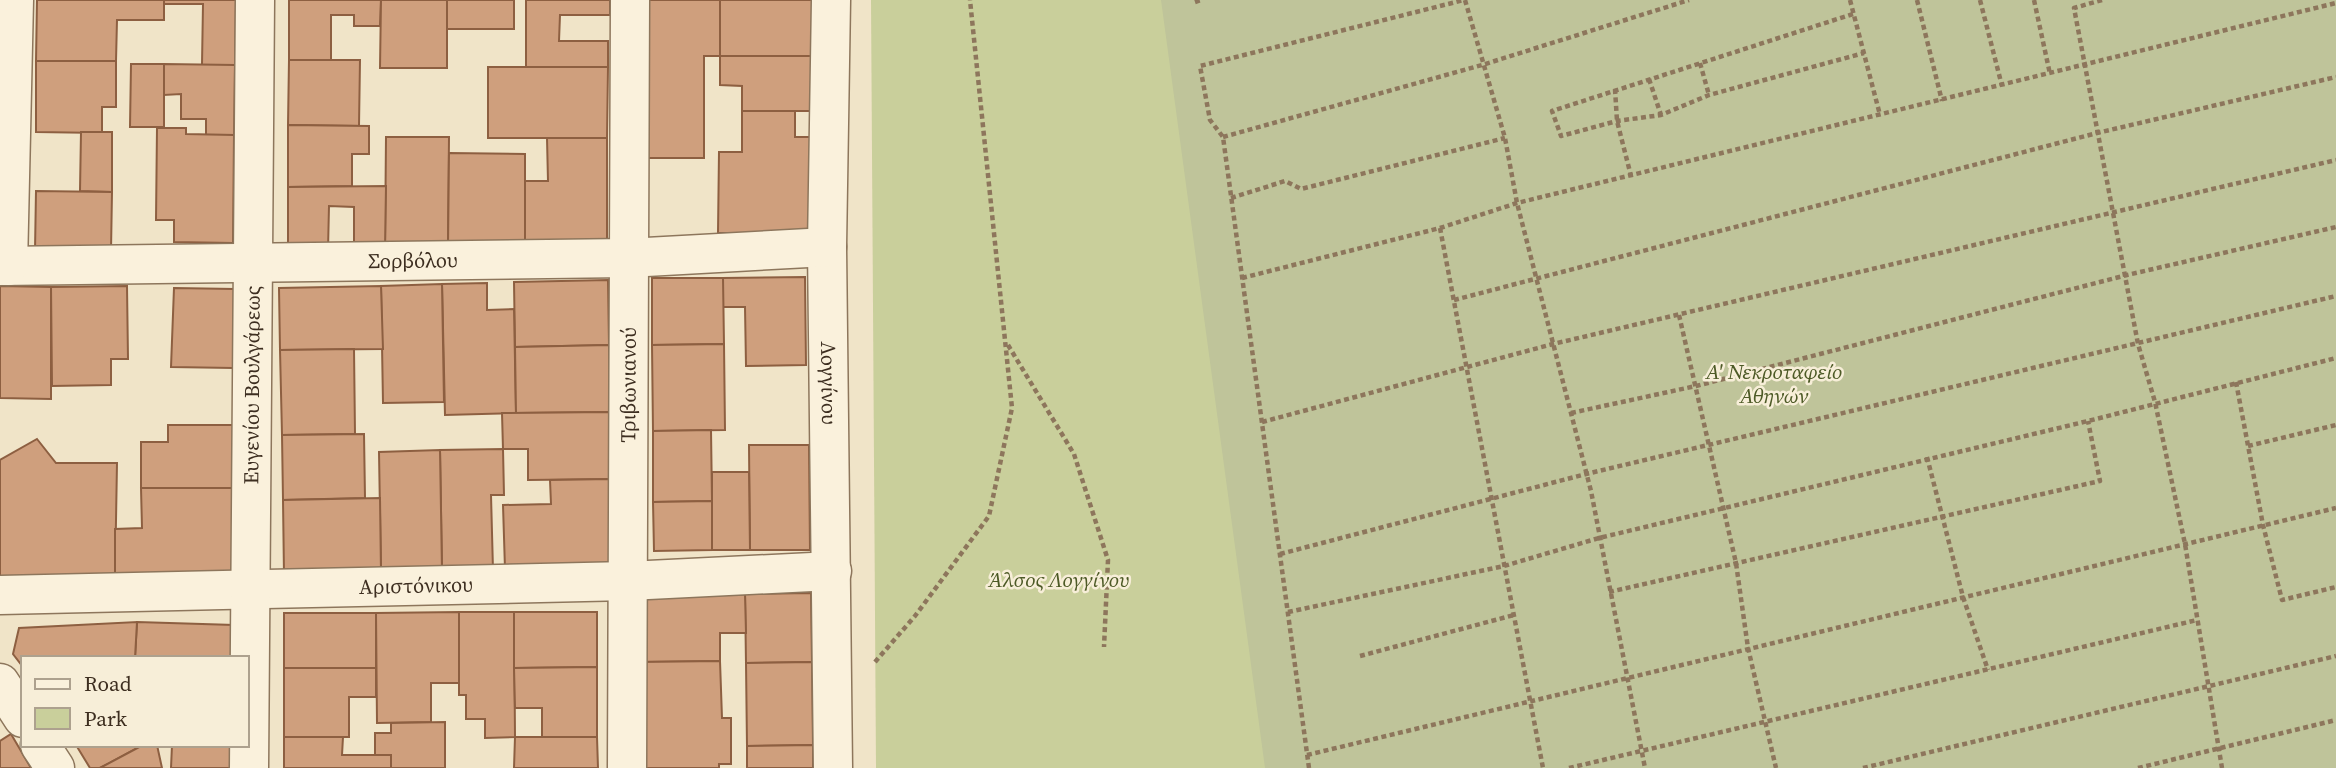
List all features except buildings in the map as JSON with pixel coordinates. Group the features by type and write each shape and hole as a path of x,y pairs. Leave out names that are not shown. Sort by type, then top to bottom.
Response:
{"street":[{"path":"4,266 14,0"},
{"name":"Ευγενίου Βουλγάρεως","path":"249,768 255,0"},
{"name":"Τριβωνιανού","path":"627,768 630,0"},
{"name":"Λογγίνου","path":"831,0 827,247 833,768"},
{"name":"Σορβόλου","path":"4,266 628,258 827,247"},
{"name":"Αριστόνικου","path":"0,595 251,592 628,581 832,571"},
{"path":"0,683 21,715"},
{"path":"41,747 55,768"}],"path":[{"path":"833,710 915,617 989,516 1012,408 970,0"},
{"path":"1195,2 1201,0"},
{"path":"1309,768 1223,137 1210,120 1200,66 1465,0 1505,138 1517,203 1586,474 1645,768"},
{"path":"1223,137 1482,65 1689,0"},
{"path":"1850,0 1880,115"},
{"path":"1917,0 1942,101"},
{"path":"1980,0 2002,86"},
{"path":"2034,0 2050,74"},
{"path":"2102,0 2074,8 2127,275 2138,344 2155,402 2185,544 2208,687 2221,746 2222,768"},
{"path":"1242,278 1440,228 1517,203 2336,3"},
{"path":"1853,14 1552,111 1561,136 1617,121 1661,116 1709,95 1864,53"},
{"path":"1700,63 1709,95"},
{"path":"1454,300 2097,133 2336,77"},
{"path":"1649,79 1661,116"},
{"path":"1615,89 1617,121 1631,176"},
{"path":"1231,198 1285,181 1301,189 1505,138"},
{"path":"1262,422 1553,344 2336,160"},
{"path":"1571,413 1696,386 2127,275 2336,227"},
{"path":"1440,228 1543,768"},
{"path":"1280,554 1586,474 2336,296"},
{"path":"1679,315 1736,563 1748,648 1776,768"},
{"path":"1006,342 1074,454 1108,560 1104,647"},
{"path":"1288,612 1504,566 1599,538 1927,457 2088,421 2336,358"},
{"path":"2235,382 2263,525 2282,600 2336,587"},
{"path":"1609,592 1942,514 2099,481 2088,421"},
{"path":"2248,446 2336,425"},
{"path":"1927,457 1963,597 1988,670"},
{"path":"1307,755 2336,508"},
{"path":"1360,656 1514,615"},
{"path":"1569,768 2197,620"},
{"path":"1863,768 2336,656"},
{"path":"2138,768 2336,720"}],"green space":[{"name":"Άλσος Λογγίνου","path":"871,0 1176,0 1268,768 876,768"},
{"name":"Α' Νεκροταφείο Αθηνών","path":"1161,0 2336,0 2336,768 1265,768"}]}
